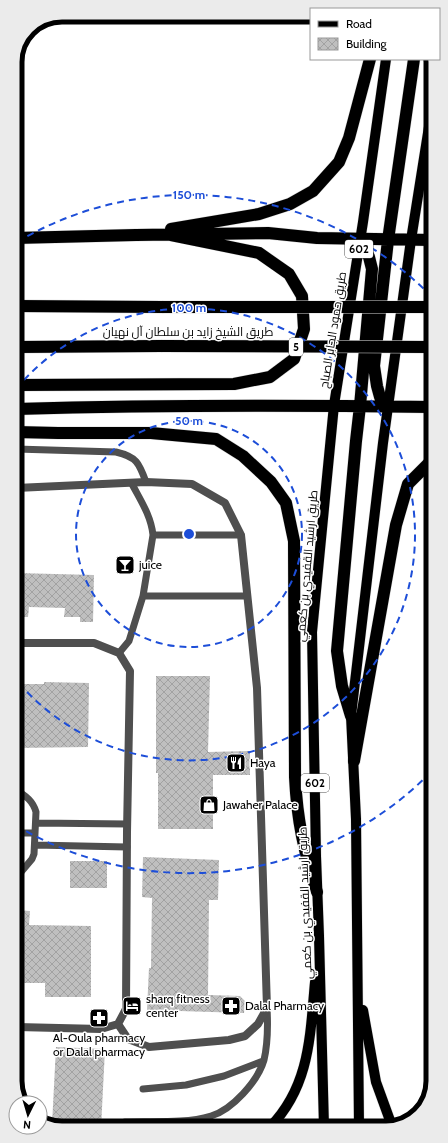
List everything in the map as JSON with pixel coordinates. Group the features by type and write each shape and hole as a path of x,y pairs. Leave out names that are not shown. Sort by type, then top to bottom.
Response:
{"highway":[{"path":"136,235 258,214 290,204 313,191 339,162 349,138 370,60"},
{"path":"389,406 380,397 374,366 388,240 414,60"},
{"path":"22,238 268,233 317,238 426,240"},
{"path":"22,385 234,384 270,377 294,359 304,329 304,316 302,296 289,274 259,253 171,235"},
{"path":"350,716 339,672 337,652 372,269 369,257 360,239"},
{"name":"طريق الشيخ زايد بن سلطان آل نهيان","path":"22,306 426,307"},
{"name":"طريق الشيخ زايد بن سلطان آل نهيان","path":"22,347 426,347"},
{"path":"22,409 133,405 334,405 426,407"},
{"path":"22,432 151,433 216,439 243,456 271,482 286,503 294,541 296,804 303,843 317,892"},
{"path":"354,761 396,525 408,484 426,466"}],"main road":[{"name":"طريق حمود الجابر الصباح","path":"331,440 334,405 386,60"},
{"path":"359,1121 358,946 354,761 350,716 383,443 411,240 426,146"},
{"name":"طريق ارشيد القفيدي بن كعمي","path":"324,1121 317,892 312,632 331,440"},
{"path":"275,1121 288,1105 299,1083 303,1069 311,1022 319,936"},
{"path":"358,946 363,1012 376,1082 390,1121"}],"street":[{"path":"22,488 132,484 146,482 192,484 225,503 241,535 258,688 267,1008 258,1024 245,1036 229,1040 149,1047 128,1039 118,1024"},
{"path":"22,643 94,643 119,653 130,671 126,1009 118,1024 101,1029 22,1027"}],"lane":[{"path":"22,449 116,452 128,455 140,465 146,482"},
{"path":"119,653 129,640 143,596 153,535 152,523 149,515 132,484"},
{"path":"153,535 241,535"},
{"path":"143,596 247,596"},
{"path":"22,794 34,805 36,812 35,845 32,858 22,870"},
{"path":"36,823 127,824"},
{"path":"22,833 35,833"},
{"path":"35,845 127,847"},
{"path":"184,1121 212,1116 234,1104 252,1084 263,1061 268,1036 267,1008"},
{"path":"143,1089 186,1084 224,1076 263,1061"}],"building":[{"path":"22,573 94,575 93,622 80,622 80,617 64,617 65,608 29,607 28,617 22,617"},
{"path":"156,676 210,676 208,752 250,751 250,775 213,775 213,829 158,829 158,773 156,773"},
{"path":"44,682 89,683 88,747 22,748 22,684 44,684"},
{"path":"143,857 219,860 218,900 209,900 208,995 240,996 245,1001 244,1013 147,1010 149,968 151,968 152,898 142,897"},
{"path":"70,861 107,861 107,888 70,888"},
{"path":"22,910 30,911 29,925 91,926 91,997 45,997 45,983 22,983"},
{"path":"56,1047 105,1049 101,1121 52,1120"}],"place":[{"name":"juice","path":"125,565"},
{"name":"Haya","path":"236,763"},
{"name":"Jawaher Palace","path":"209,805"},
{"name":"sharq fitness center","path":"132,1006"},
{"name":"Dalal Pharmacy","path":"231,1006"},
{"name":"Al-Oula pharmacy or Dalal pharmacy","path":"99,1018"}]}
